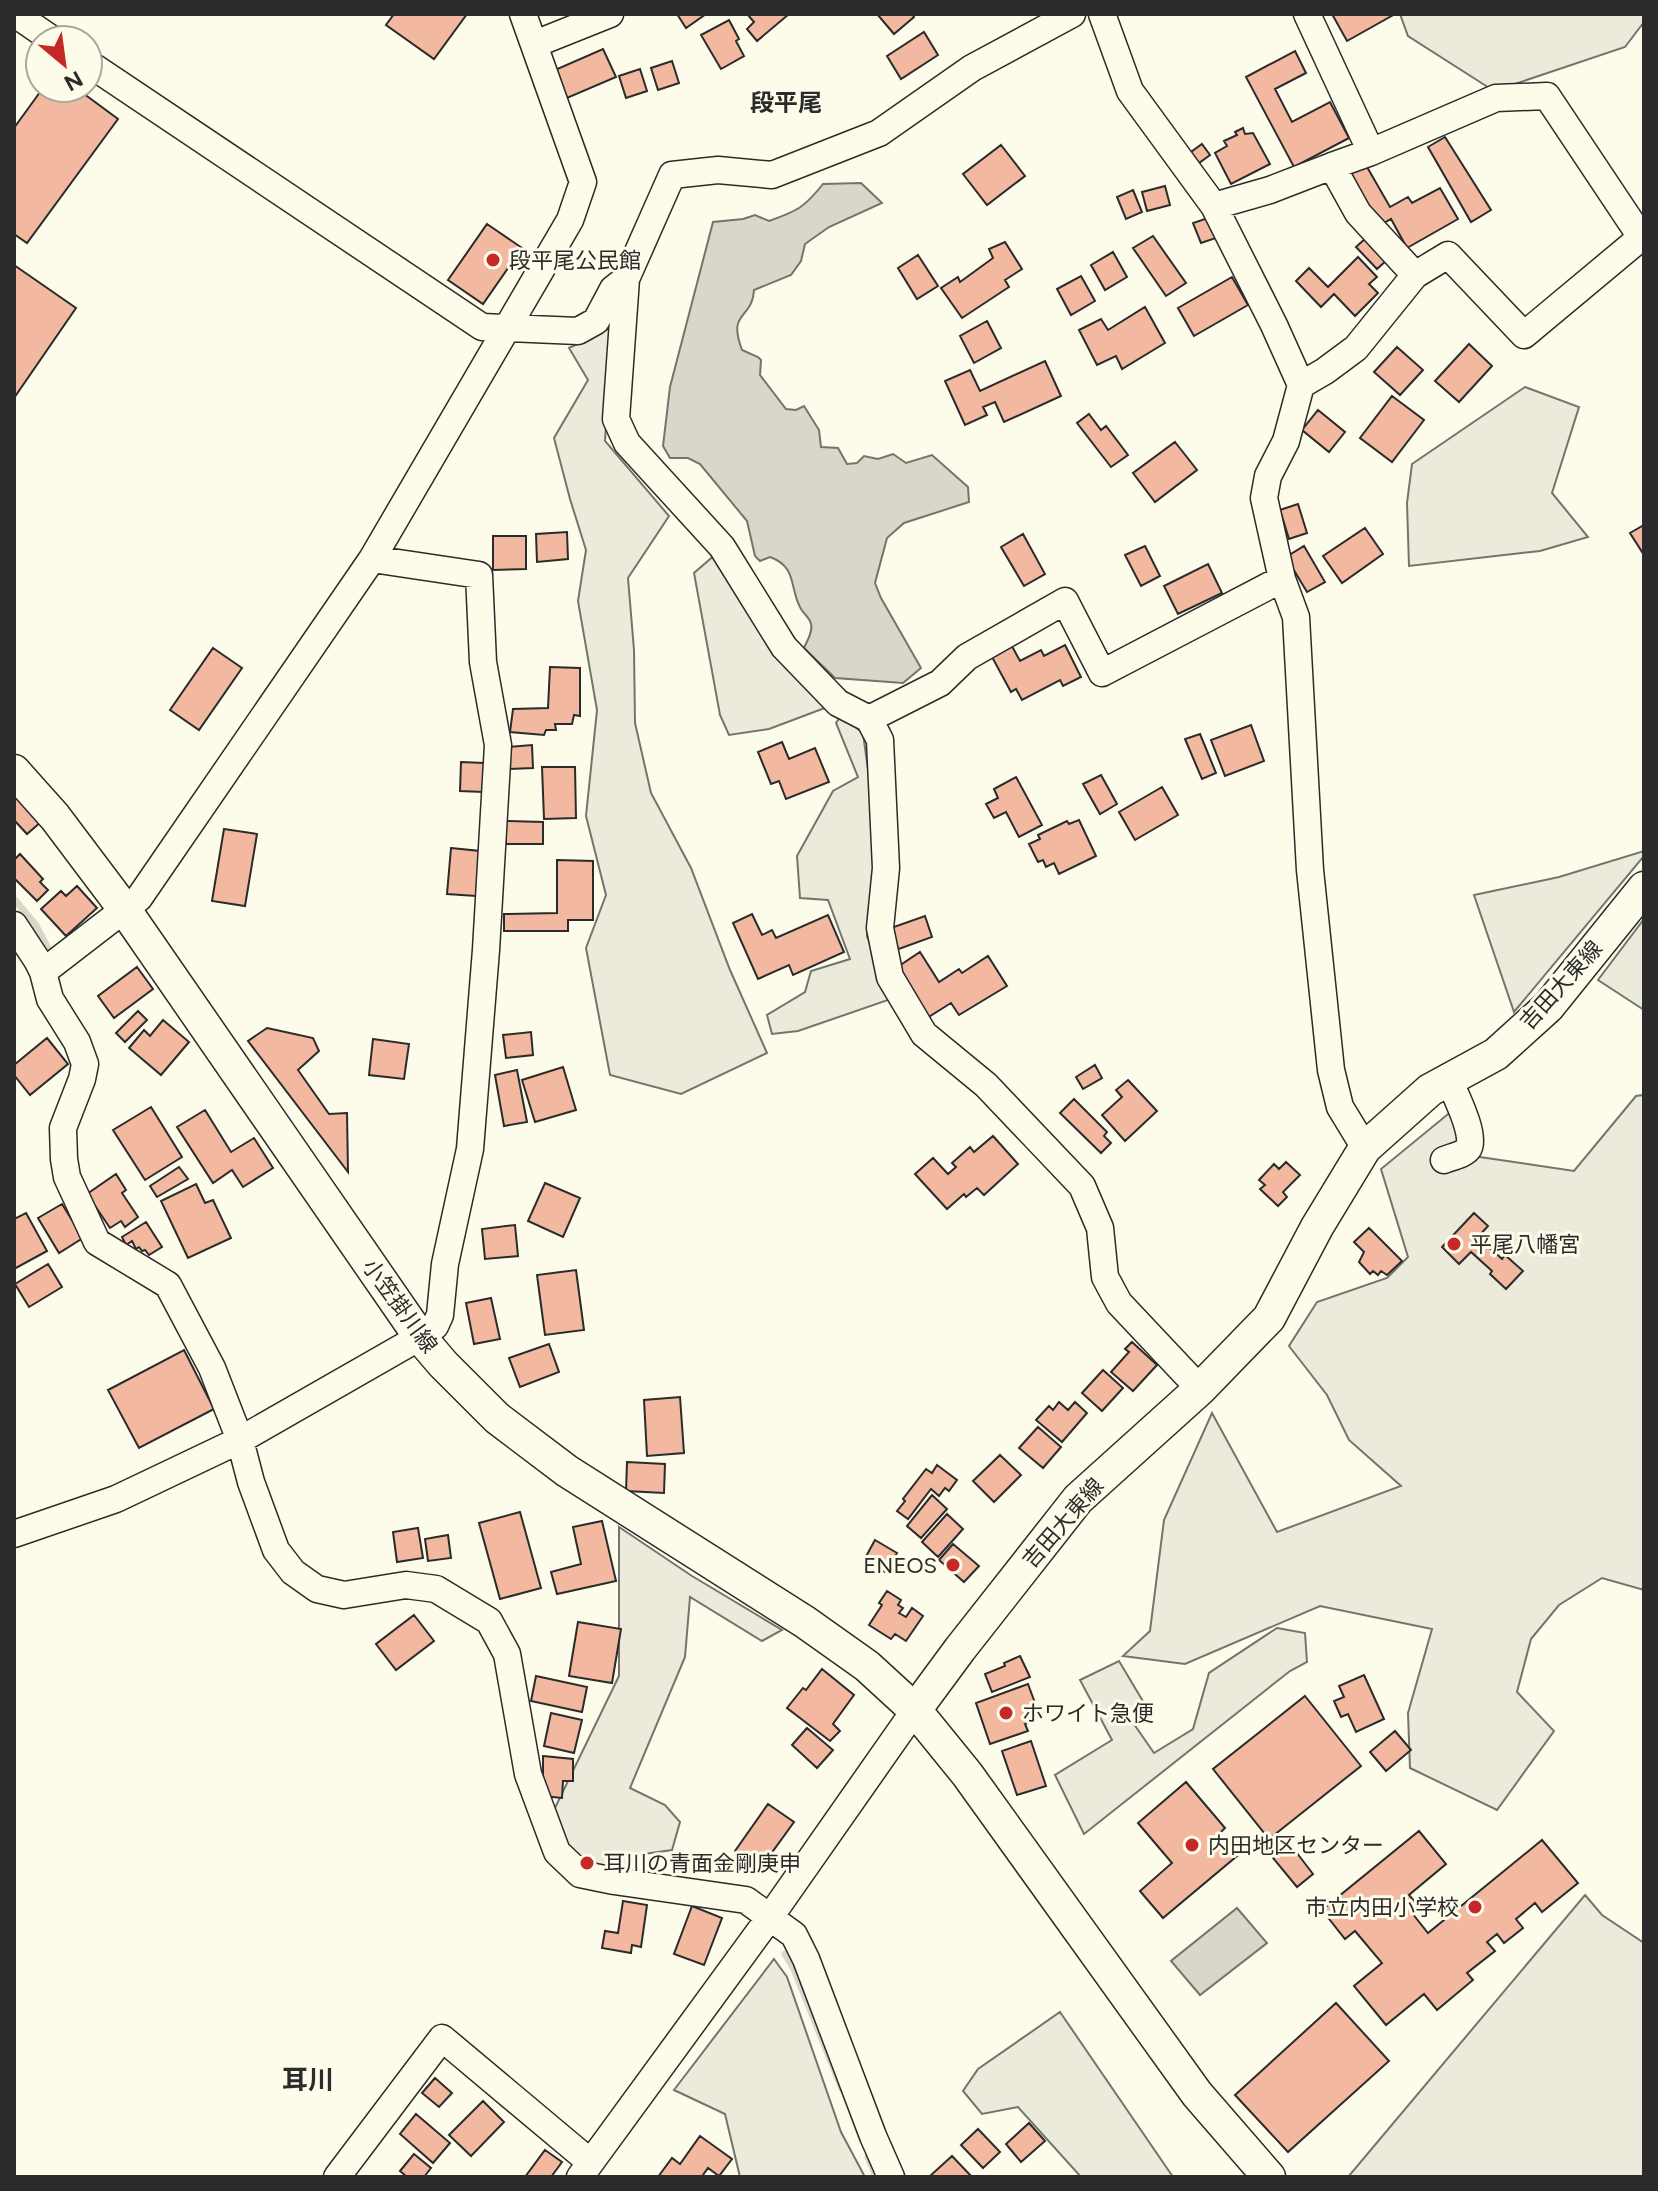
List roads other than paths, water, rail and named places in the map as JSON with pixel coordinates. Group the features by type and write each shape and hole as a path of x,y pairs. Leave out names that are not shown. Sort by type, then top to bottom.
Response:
{"main road":[{"name":"小笠掛川線","path":"14,771 55,817 125,910 420,1337 443,1364 497,1418 567,1471 805,1622 867,1666 915,1710"},
{"name":"吉田大東線","path":"915,1710 1078,1499 1200,1389 1269,1318 1317,1227 1365,1148 1430,1090 1496,1054 1548,1007 1644,888"},
{"path":"915,1710 967,1774 1197,2094 1269,2177"}],"street":[{"path":"43,972 139,898 372,559 570,220 583,182 523,14"},
{"path":"535,44 610,14"},
{"path":"1072,14 972,68 879,133 772,175 718,170 672,175 626,279 616,419 627,443 722,547 784,647 838,703 869,719 880,740 886,868 880,928 890,977 924,1034 986,1085 1082,1186 1100,1228 1105,1277 1119,1303 1200,1389"},
{"path":"1102,14 1130,91 1214,206 1301,385 1286,441 1268,476 1264,498 1282,579 1296,617 1310,870 1331,1070 1340,1107 1365,1148"},
{"path":"1307,14 1371,152"},
{"path":"104,74 482,327 578,331 596,321 613,289 626,279"},
{"path":"1214,206 1270,190 1371,152 1496,98 1547,96 1643,236 1524,335 1448,255 1415,275 1356,348 1301,385"},
{"path":"1332,166 1358,213 1415,275"},
{"path":"14,1534 116,1499 240,1440 420,1337 435,1326 440,1315 445,1264 470,1149 498,745 483,662 479,575 372,559"},
{"path":"869,719 940,683 967,657 1065,601 1102,673 1282,579"},
{"path":"14,925 43,972 50,999 77,1042 85,1064 63,1128 67,1177 97,1242 168,1285 212,1368 240,1440 251,1482 276,1550 293,1572 317,1589 344,1595 406,1585 436,1589 489,1621 507,1654 528,1774 557,1852 580,1874 746,1900 794,1935 891,2177"},
{"path":"1444,1160 1467,1151 1471,1135 1449,1080"},
{"path":"337,2177 442,2038 585,2170 770,1917 915,1710"}],"waterway":[{"path":"14,899 35,924 50,952"},
{"path":"785,1954 794,1969 842,2089"},
{"path":"868,2157 876,2177"}],"place":[{"name":"段平尾公民館","path":"493,260"},
{"name":"平尾八幡宮","path":"1454,1244"},
{"name":"ENEOS","path":"953,1565"},
{"name":"ホワイト急便","path":"1006,1713"},
{"name":"内田地区センター","path":"1192,1845"},
{"name":"耳川の青面金剛庚申","path":"587,1863"},
{"name":"市立内田小学校","path":"1475,1907"}],"district":[{"name":"段平尾","path":"786,102"},
{"name":"耳川","path":"308,2080"}]}
